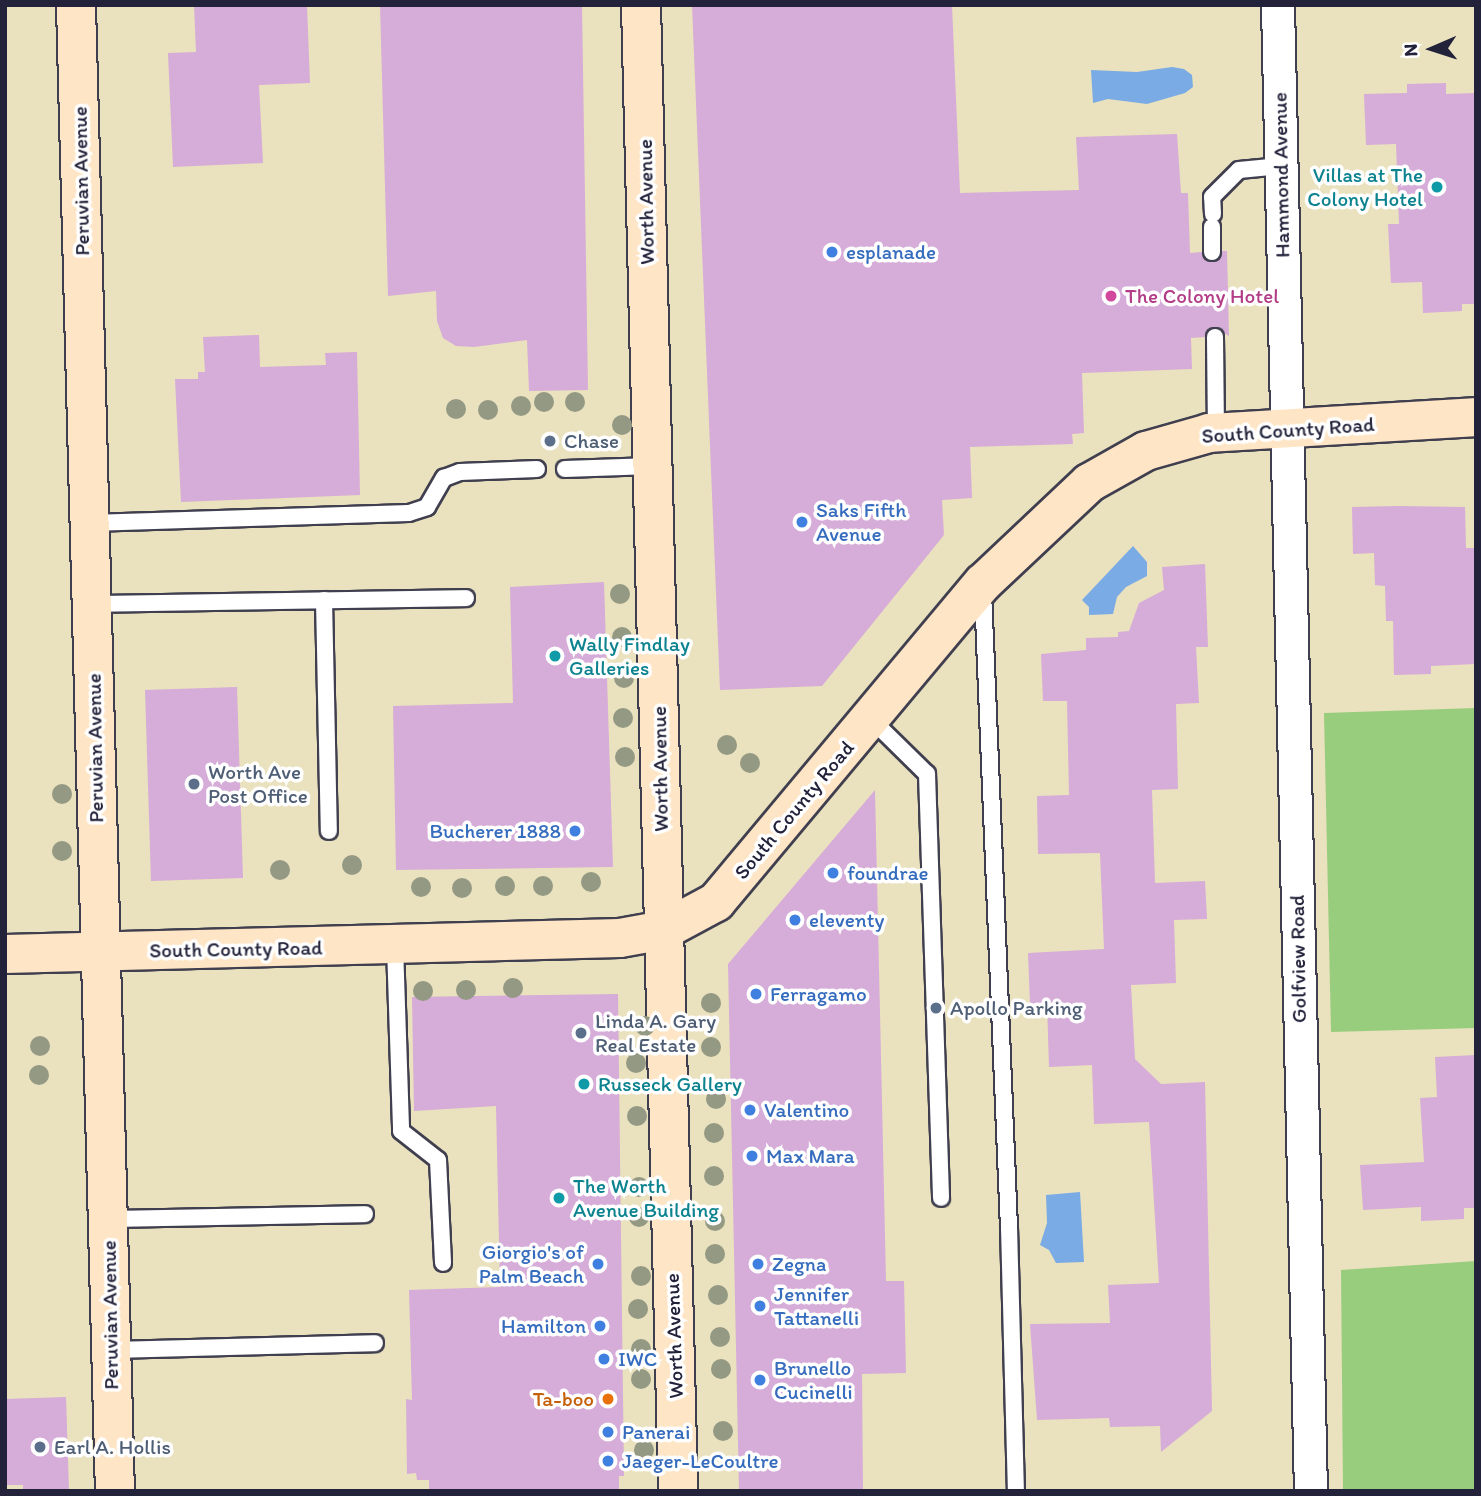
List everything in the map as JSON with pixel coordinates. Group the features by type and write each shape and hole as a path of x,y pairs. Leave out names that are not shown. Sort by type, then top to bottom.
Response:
{"street":[{"name":"Peruvian Avenue","path":"76,5 115,1491"},
{"name":"Worth Avenue","path":"641,5 678,1491"},
{"name":"Hammond Avenue","path":"1278,5 1287,428"},
{"name":"South County Road","path":"5,954 395,946 620,938 664,930 716,902 983,583 1088,483 1146,451 1177,440 1216,432 1476,418"},
{"name":"Golfview Road","path":"1287,428 1311,1491"}],"lane":[{"path":"1212,252 1212,197 1238,170 1281,166"},
{"path":"1215,337 1216,432"},
{"path":"565,468 652,466"},
{"path":"90,523 410,513 427,507 444,478 460,472 537,469"},
{"path":"983,583 1009,1227 1016,1491"},
{"path":"92,604 466,598"},
{"path":"324,600 330,831"},
{"path":"871,719 927,774 941,1198"},
{"path":"395,946 401,1131 439,1160 443,1263"},
{"path":"107,1219 365,1214"},
{"path":"111,1350 375,1343"}],"green space":[{"path":"1476,708 1476,1028 1331,1032 1324,713"},
{"path":"1476,1261 1476,1491 1343,1491 1341,1270"}],"water":[{"path":"1172,67 1184,69 1192,75 1193,87 1185,93 1147,104 1108,99 1093,103 1091,70 1137,72"},
{"path":"1133,546 1147,562 1147,576 1126,587 1117,597 1113,614 1089,615 1089,607 1082,600"},
{"path":"1080,1192 1084,1262 1056,1263 1049,1250 1040,1245 1047,1223 1046,1195"}],"building":[{"path":"194,5 307,5 310,83 259,85 263,163 173,167 168,53 196,52"},
{"path":"380,5 582,5 588,390 529,391 527,340 474,347 456,346 443,338 437,321 436,291 388,296"},
{"name":"esplanade","path":"692,5 952,5 960,193 1079,190 1076,137 1177,134 1181,193 1188,193 1190,253 1202,252 1206,261 1213,262 1221,258 1222,251 1227,251 1229,336 1214,327 1206,331 1205,337 1191,338 1192,369 1082,373 1084,433 1072,434 1073,444 970,447 972,498 942,500 944,535 822,686 720,690"},
{"name":"Villas at The Colony Hotel","path":"1446,83 1446,94 1476,93 1476,304 1462,304 1462,311 1423,313 1422,282 1391,283 1388,224 1399,224 1396,144 1366,145 1364,94 1407,93 1407,84"},
{"path":"259,335 260,367 326,365 325,353 357,352 360,495 181,502 175,379 198,379 198,372 205,372 203,337"},
{"path":"1352,507 1465,507 1466,548 1476,548 1476,664 1431,666 1431,674 1394,675 1393,621 1386,621 1385,586 1375,585 1374,553 1353,554"},
{"path":"1205,564 1208,647 1196,647 1199,703 1176,704 1178,789 1152,790 1155,883 1205,881 1207,919 1174,920 1176,983 1131,985 1135,1059 1161,1084 1205,1082 1212,1411 1161,1452 1160,1426 1110,1427 1109,1418 1037,1420 1030,1324 1110,1323 1108,1285 1159,1283 1149,1122 1094,1124 1092,1065 1049,1067 1047,1003 1030,1004 1028,953 1104,949 1100,853 1038,854 1037,796 1069,795 1067,701 1043,701 1041,654 1086,650 1086,638 1118,637 1118,632 1129,631 1139,603 1164,590 1162,567"},
{"path":"604,582 613,867 396,870 393,706 513,703 510,587"},
{"name":"Worth Ave Post Office","path":"237,687 243,878 151,881 145,690"},
{"path":"875,790 886,1281 904,1281 906,1373 862,1374 863,1491 739,1491 728,964"},
{"path":"618,994 624,1476 619,1476 619,1491 429,1491 429,1480 417,1480 416,1473 407,1474 406,1399 412,1400 409,1290 500,1287 496,1106 414,1111 412,997"},
{"path":"1476,1055 1476,1208 1464,1208 1464,1219 1421,1221 1421,1207 1363,1210 1360,1165 1424,1162 1420,1098 1437,1097 1435,1057"},
{"path":"66,1397 69,1491 23,1491 23,1485 5,1485 5,1399"}],"place":[{"name":"Villas at The Colony Hotel","path":"1437,187"},
{"name":"esplanade","path":"832,252"},
{"name":"The Colony Hotel","path":"1111,296"},
{"name":"Chase","path":"550,441"},
{"name":"Saks Fifth Avenue","path":"802,522"},
{"name":"Wally Findlay Galleries","path":"555,656"},
{"name":"Worth Ave Post Office","path":"194,784"},
{"name":"Bucherer 1888","path":"575,831"},
{"name":"foundrae","path":"833,873"},
{"name":"eleventy","path":"795,920"},
{"name":"Ferragamo","path":"756,994"},
{"name":"Apollo Parking","path":"936,1008"},
{"name":"Linda A. Gary Real Estate","path":"581,1033"},
{"name":"Russeck Gallery","path":"584,1084"},
{"name":"Valentino","path":"750,1110"},
{"name":"Max Mara","path":"752,1156"},
{"name":"The Worth Avenue Building","path":"559,1198"},
{"name":"Giorgio's of Palm Beach","path":"598,1264"},
{"name":"Zegna","path":"758,1264"},
{"name":"Jennifer Tattanelli","path":"760,1306"},
{"name":"Hamilton","path":"600,1326"},
{"name":"IWC","path":"604,1359"},
{"name":"Brunello Cucinelli","path":"760,1380"},
{"name":"Ta-boo","path":"608,1399"},
{"name":"Panerai","path":"608,1432"},
{"name":"Earl A. Hollis","path":"40,1447"},
{"name":"Jaeger-LeCoultre","path":"608,1461"}]}
